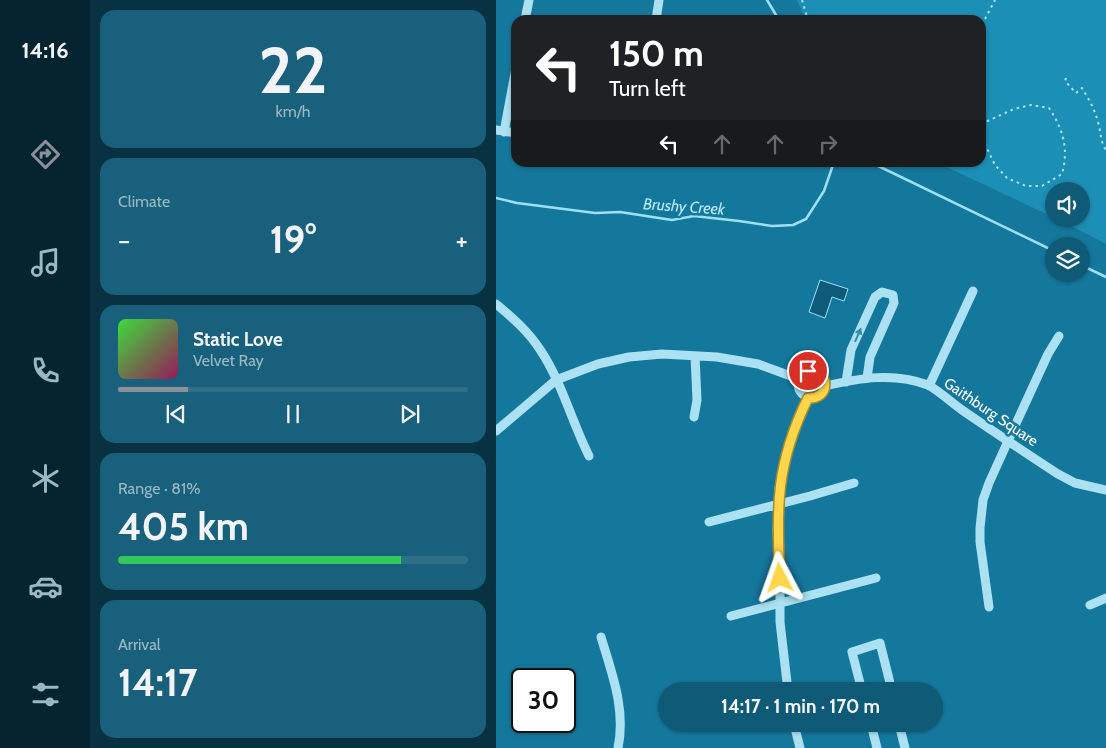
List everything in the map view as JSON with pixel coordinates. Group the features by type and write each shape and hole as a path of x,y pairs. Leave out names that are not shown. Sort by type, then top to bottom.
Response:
{"street":[{"path":"526,15 529,0"},
{"path":"657,15 660,0"},
{"path":"500,131 511,88"},
{"path":"929,386 973,291"},
{"path":"846,382 851,350 875,297 882,292 887,293 893,295 894,303 870,357 867,378"},
{"path":"496,304 522,327 542,352 589,456"},
{"path":"989,606 980,542 981,515 989,483 1048,354 1059,336"},
{"path":"496,431 556,380 598,364 629,357 662,354 717,357 744,361 799,379"},
{"path":"694,417 697,400 695,356"},
{"path":"804,372 817,372 824,378 825,386 821,394 808,398 799,391 799,379 804,372"},
{"name":"Gaithburg Square","path":"825,386 867,378 895,378 929,386 1068,480 1106,490"},
{"path":"787,682 780,622 777,530 779,488 784,462 795,426 808,398"},
{"path":"709,522 854,482"},
{"path":"731,616 876,578"},
{"path":"1090,605 1106,598"},
{"path":"601,638 620,704 618,748"},
{"path":"860,682 852,652 880,643 890,682"},
{"path":"796,732 800,748"},
{"path":"873,732 877,748"},
{"path":"901,732 905,748"}],"path":[{"path":"802,0 806,15"},
{"path":"986,19 995,0"},
{"path":"1066,78 1065,81 1076,93 1082,88 1094,106 1103,146 1106,150"},
{"path":"986,122 1014,109 1032,105 1049,108 1059,124 1065,143 1066,162 1062,174 1042,186 1026,186 1007,178 995,165 986,146"}],"shaded area":[{"path":"797,0 1106,0 1106,244 1073,227 1090,227 1090,182 1045,182 1045,213 947,167 986,167 986,15 804,15"},
{"path":"820,280 848,289 844,301 832,297 825,318 809,312"}],"waterway":[{"name":"Brushy Creek","path":"767,0 776,15"},
{"name":"Brushy Creek","path":"496,198 517,203 595,213 620,212 672,220 694,216 772,226 793,225 806,219 824,191 832,167"},
{"path":"880,167 1045,247"},
{"path":"1090,269 1106,277"}],"route":[{"path":"780,578 777,530 780,478 801,412 808,398 817,397 824,391 825,386 824,378 821,374 808,371"}]}
